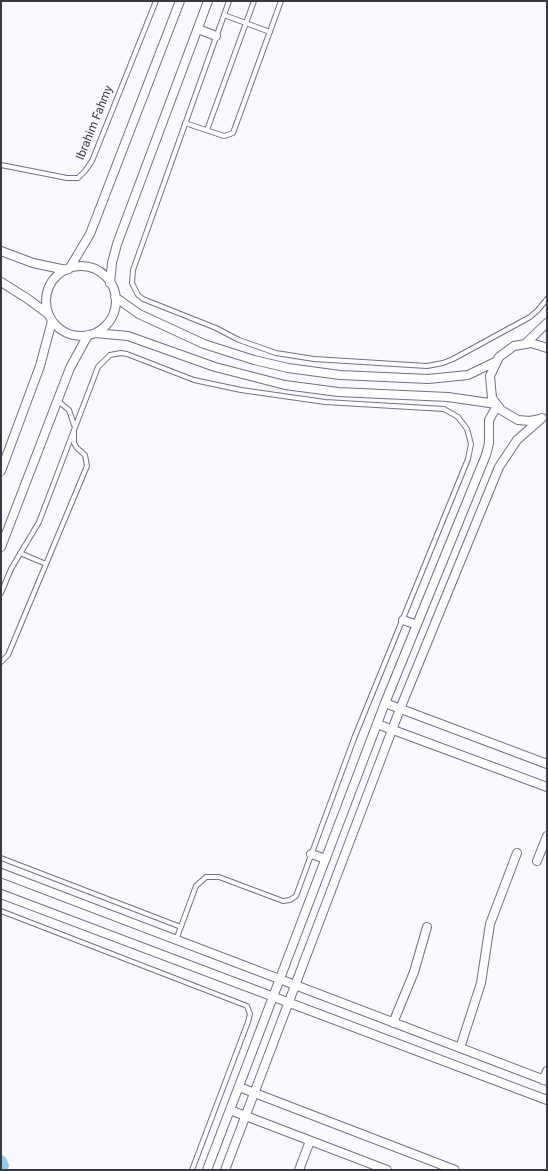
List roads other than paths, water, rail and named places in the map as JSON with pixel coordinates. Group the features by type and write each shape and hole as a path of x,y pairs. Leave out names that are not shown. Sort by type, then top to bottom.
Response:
{"street":[{"path":"1,471 40,366 50,318 46,306 48,289 52,281 68,269 81,252 90,234 180,1"},
{"path":"110,283 112,263 116,248 208,1"},
{"path":"198,29 216,36"},
{"path":"1,251 25,261 68,269 79,267 92,269 104,276 110,283 115,296 113,314 102,328 92,334 74,359 1,547"},
{"path":"1,282 28,298 68,334 81,336 92,334 128,336 215,367 285,385 338,392 448,397 497,405"},
{"path":"115,296 139,314 204,344 254,360 288,368 340,375 433,379 468,374 495,362 508,349 526,343 537,344 547,348"},
{"path":"526,343 547,323"},
{"path":"495,362 489,383 490,391 497,405 506,414 518,420 530,421 545,417"},
{"path":"207,1170 385,703 486,455 489,443 489,420 497,405"},
{"path":"224,1170 392,729 499,467 517,440 545,417"},
{"path":"403,620 417,625"},
{"path":"385,703 547,764"},
{"path":"378,724 547,787"},
{"path":"537,861 547,836"},
{"path":"460,1048 482,977 490,924 517,853"},
{"path":"311,854 326,859"},
{"path":"1,873 545,1081 547,1071"},
{"path":"1,894 547,1100"},
{"path":"393,1023 414,972 427,927"},
{"path":"239,1087 455,1170"},
{"path":"230,1110 387,1170"},
{"path":"299,1170 310,1141"}],"lane":[{"name":"Ibrahim Fahmy","path":"1,165 67,178 78,178 85,171 92,161 156,1"},
{"path":"229,1 133,270 132,283 143,299 216,328 251,345 276,353 314,359 427,366 454,359 530,317 547,299"},
{"path":"207,130 254,1"},
{"path":"185,123 224,136 234,133 282,1"},
{"path":"224,15 270,32"},
{"path":"1,593 11,569 39,522 74,428 101,362 110,355 121,353 194,380 222,387 325,402 436,408 451,412 463,422 467,429 471,444 470,452 355,736 296,896 287,901 219,876 206,877 196,886 176,940"},
{"path":"1,662 8,655 87,462 85,455 74,443 73,419 69,410 58,401"},
{"path":"20,553 46,564"},
{"path":"1,858 181,927"},
{"path":"1,911 247,1006 250,1014 248,1022 192,1170"}],"water":[{"path":"1,1154 6,1158 9,1165 8,1170 1,1170"}]}
